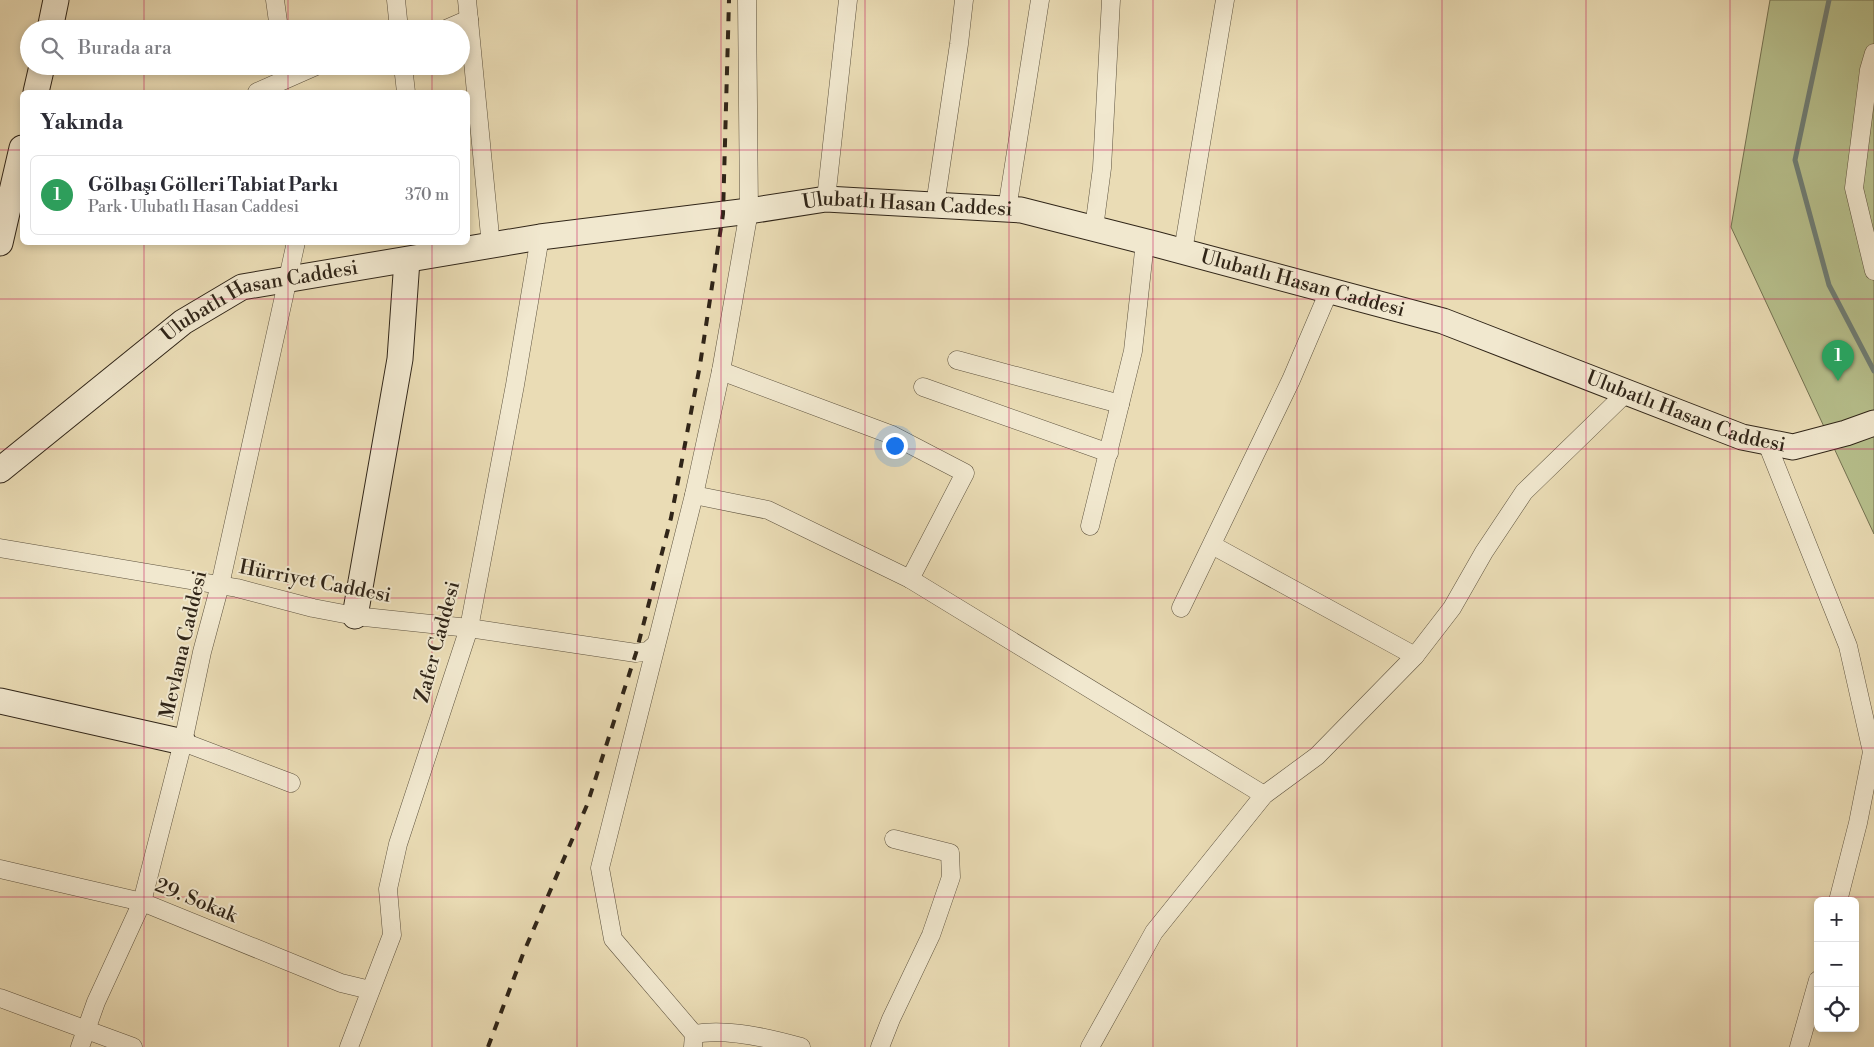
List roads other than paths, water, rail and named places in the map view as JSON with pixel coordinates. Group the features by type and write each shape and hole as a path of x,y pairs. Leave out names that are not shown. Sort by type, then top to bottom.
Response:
{"street":[{"path":"52,20 56,0"},
{"path":"275,0 278,20"},
{"path":"396,0 398,20"},
{"path":"467,0 469,19"},
{"path":"747,0 748,212 721,371 694,495 600,868 613,939 694,1040 708,1031 771,1038 801,1047"},
{"path":"826,199 848,0"},
{"path":"935,205 964,0"},
{"path":"1007,209 1040,0"},
{"path":"1094,228 1102,168 1111,0"},
{"path":"1183,251 1225,0"},
{"path":"470,29 491,246"},
{"path":"1874,53 1869,70 1854,188 1874,271"},
{"path":"36,90 40,75"},
{"path":"404,75 406,90"},
{"path":"262,90 287,79"},
{"path":"0,244 18,188 20,168"},
{"name":"Ulubatlı Hasan Caddesi","path":"0,470 183,322 242,287 419,253 491,246 540,237 748,212 826,199 1021,210 1183,251 1443,321 1742,437 1793,447 1846,433 1874,423"},
{"name":"Zafer Caddesi","path":"349,1047 392,935 388,889 398,844 469,628 515,385 540,237"},
{"path":"1090,526 1133,351 1145,242"},
{"name":"Mevlana Caddesi","path":"80,1047 96,1002 142,902 183,742 202,652 220,585 295,245"},
{"path":"356,616 419,253"},
{"path":"1181,608 1291,380 1329,291"},
{"path":"957,360 1120,404"},
{"path":"721,371 892,435 965,473 910,579"},
{"path":"923,387 1108,453"},
{"path":"1090,1047 1154,932 1264,795 1317,756 1415,656 1452,608 1484,552 1524,492 1627,392"},
{"path":"1766,441 1848,646 1872,752 1858,823 1839,897"},
{"path":"694,495 768,510 910,579 1264,795"},
{"path":"1212,545 1415,656"},
{"name":"Hürriyet Caddesi","path":"0,548 220,585 313,608 356,616 469,628 636,653 648,650 656,644"},
{"path":"0,701 183,742 290,784"},
{"path":"880,1047 930,935 951,877 950,853 894,839"},
{"name":"29. Sokak","path":"0,869 142,902 341,983 370,990"},
{"path":"1799,1047 1816,987"},
{"path":"0,998 133,1047"}],"waterway":[{"path":"1829,0 1795,160 1829,285 1874,371"}],"railway":[{"path":"488,1047 523,954 587,805 636,653 671,518 700,365 723,214 729,0"}],"place":[{"name":"Gölbaşı Gölleri Tabiat Parkı","path":"1838,381"}]}
